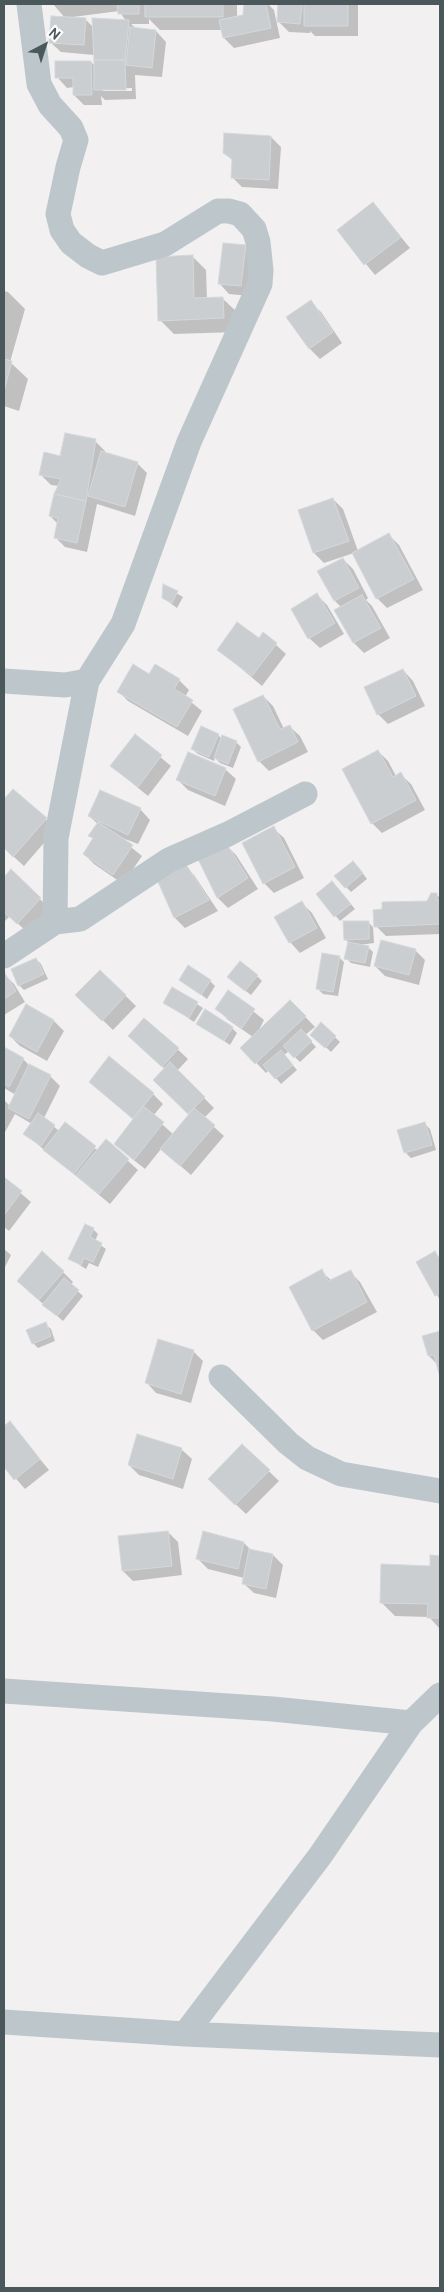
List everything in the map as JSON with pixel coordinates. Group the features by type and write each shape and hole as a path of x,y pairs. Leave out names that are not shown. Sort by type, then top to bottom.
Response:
{"street":[{"path":"29,4 39,84 50,105 71,128 76,140 58,214 62,230 71,243 88,256 102,263 165,244 218,211 228,211 240,214 254,229 260,257 260,284 189,442 123,624 87,681 56,838 55,922"},
{"path":"4,681 65,684 87,681"},
{"path":"4,956 55,922 80,919 169,860 228,834 305,794"},
{"path":"222,1377 288,1444 307,1458 341,1474 440,1491"},
{"path":"4,1691 273,1709 411,1723"},
{"path":"185,2034 320,1856 411,1723 440,1695"},
{"path":"4,2022 185,2034 440,2045"}],"building":[{"path":"117,4 139,4 139,14 118,14"},
{"path":"145,4 223,4 223,17 145,17"},
{"path":"244,4 266,4 271,28 223,38 219,20 243,15"},
{"path":"278,4 302,4 300,24 277,22"},
{"path":"304,4 348,4 348,26 304,26"},
{"path":"51,16 86,18 84,45 49,43"},
{"path":"92,18 129,20 125,60 94,60"},
{"path":"130,27 156,30 152,68 126,65"},
{"path":"94,60 125,60 126,90 94,90"},
{"path":"55,61 91,61 92,95 73,95 73,78 55,78"},
{"path":"224,133 271,136 269,180 231,178 232,159 223,153"},
{"path":"373,202 401,237 364,265 337,230"},
{"path":"223,243 246,245 241,286 218,284"},
{"path":"193,255 194,298 223,297 224,318 158,321 156,257"},
{"path":"311,300 333,332 309,349 286,317"},
{"path":"4,359 12,361 4,391"},
{"path":"65,433 96,439 86,501 54,494 61,479 39,475 44,452 60,456"},
{"path":"101,451 138,462 125,507 88,496"},
{"path":"54,494 86,501 77,543 54,538 58,518 49,516"},
{"path":"333,498 349,541 313,553 298,510"},
{"path":"389,533 414,579 376,599 352,553"},
{"path":"343,558 359,588 334,601 317,571"},
{"path":"163,584 178,591 172,603 162,598"},
{"path":"317,593 335,623 308,639 291,609"},
{"path":"362,595 381,628 353,643 334,610"},
{"path":"237,622 259,638 263,632 277,643 252,676 217,650"},
{"path":"133,664 149,674 155,664 180,679 174,689 193,700 177,727 117,692"},
{"path":"403,669 416,696 377,715 364,687"},
{"path":"263,695 280,729 290,725 298,742 258,762 233,709"},
{"path":"201,726 219,734 209,757 191,749"},
{"path":"135,734 162,755 138,787 110,766"},
{"path":"222,735 237,741 228,764 214,758"},
{"path":"378,750 393,777 401,772 416,800 371,824 342,769"},
{"path":"188,752 226,768 215,796 176,780"},
{"path":"13,789 47,818 13,857 4,848 4,799"},
{"path":"100,790 141,808 128,835 88,816"},
{"path":"98,822 133,845 113,875 83,854 93,838 88,836"},
{"path":"274,826 295,867 263,884 242,843"},
{"path":"226,843 248,878 217,898 197,857"},
{"path":"353,861 363,873 345,888 334,876"},
{"path":"185,863 209,900 174,918 155,875"},
{"path":"11,869 41,898 17,924 4,912 4,877"},
{"path":"332,881 351,904 334,917 316,894"},
{"path":"431,893 437,893 437,901 440,900 440,924 374,927 373,910 382,909 382,902 427,901"},
{"path":"302,901 317,928 289,943 274,917"},
{"path":"343,921 369,921 369,939 344,940"},
{"path":"381,940 416,949 409,975 374,966"},
{"path":"348,942 369,946 365,963 344,959"},
{"path":"322,953 340,956 333,992 316,989"},
{"path":"36,958 44,974 18,986 11,969"},
{"path":"240,961 258,975 245,991 227,977"},
{"path":"188,965 211,980 201,995 179,980"},
{"path":"100,970 126,995 102,1021 75,995"},
{"path":"4,972 16,991 4,999"},
{"path":"172,987 198,1002 189,1018 163,1003"},
{"path":"228,990 255,1009 242,1028 215,1009"},
{"path":"290,1000 306,1016 255,1064 240,1048"},
{"path":"26,1004 54,1020 37,1052 9,1036"},
{"path":"205,1009 233,1027 224,1041 196,1024"},
{"path":"144,1018 179,1048 162,1067 128,1036"},
{"path":"321,1022 336,1036 325,1048 310,1035"},
{"path":"301,1029 312,1041 294,1058 283,1046"},
{"path":"4,1047 24,1058 9,1087 4,1084"},
{"path":"281,1050 293,1065 275,1079 263,1065"},
{"path":"109,1056 154,1093 133,1119 89,1082"},
{"path":"170,1062 205,1097 188,1114 153,1080"},
{"path":"29,1064 51,1075 29,1119 8,1108"},
{"path":"143,1106 164,1122 134,1160 114,1144"},
{"path":"194,1108 215,1125 180,1166 160,1149"},
{"path":"38,1113 55,1125 41,1146 23,1134"},
{"path":"65,1122 96,1146 74,1174 43,1150"},
{"path":"425,1122 432,1145 404,1153 397,1130"},
{"path":"106,1139 129,1159 99,1194 76,1175"},
{"path":"4,1177 22,1191 4,1215"},
{"path":"85,1224 94,1228 90,1237 102,1243 93,1262 84,1258 81,1265 68,1259"},
{"path":"42,1251 64,1271 39,1300 17,1281"},
{"path":"435,1251 440,1260 440,1293 435,1296 416,1262"},
{"path":"322,1269 328,1281 351,1270 367,1302 312,1331 289,1287"},
{"path":"64,1278 79,1290 57,1316 42,1305"},
{"path":"46,1322 51,1336 32,1344 26,1330"},
{"path":"440,1331 440,1377 434,1355 428,1356 422,1336"},
{"path":"158,1339 194,1350 181,1394 145,1383"},
{"path":"10,1421 40,1459 14,1480 4,1467 4,1426"},
{"path":"137,1434 182,1448 173,1479 128,1465"},
{"path":"242,1444 270,1470 235,1505 208,1479"},
{"path":"168,1531 172,1566 122,1571 118,1536"},
{"path":"203,1531 244,1542 238,1569 196,1559"},
{"path":"249,1549 273,1554 266,1589 242,1584"},
{"path":"430,1555 440,1556 440,1618 427,1618 428,1604 380,1603 381,1564 430,1566"}]}
